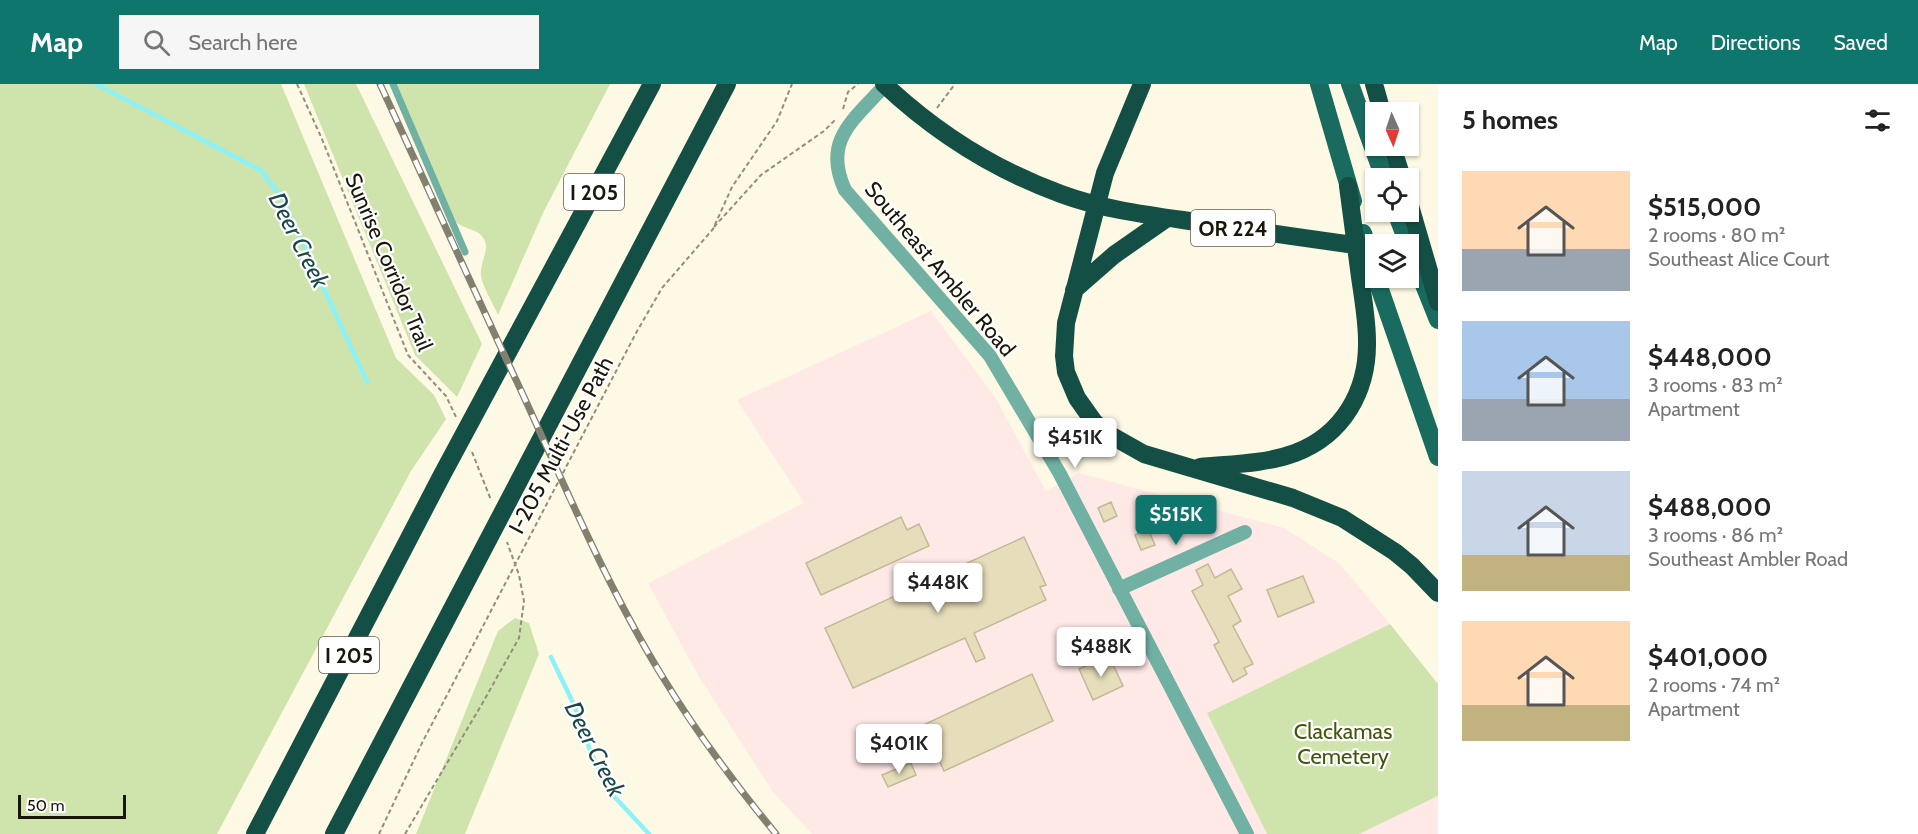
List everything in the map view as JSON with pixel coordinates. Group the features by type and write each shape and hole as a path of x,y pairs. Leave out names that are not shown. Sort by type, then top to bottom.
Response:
{"highway":[{"name":"I 205","path":"255,834 442,475 652,84"},
{"name":"I 205","path":"334,834 727,84"},
{"name":"OR 224","path":"884,84 952,139 1006,170 1058,193 1096,205 1167,218 1365,246"},
{"path":"1142,84 1105,173 1066,323 1064,356 1071,386 1085,412 1105,432 1130,448 1160,460 1293,498 1342,518 1395,552 1438,593"},
{"path":"1374,84 1379,102"},
{"path":"1192,468 1262,461 1297,452 1329,434 1342,422 1352,406 1364,373 1367,341 1348,186"},
{"path":"1074,290 1114,255 1167,218"},
{"path":"1414,222 1438,302"},
{"path":"1419,254 1438,257"}],"main road":[{"path":"1319,84 1365,241"},
{"path":"1350,84 1380,168"},
{"path":"1419,272 1438,320"},
{"path":"1380,288 1438,457"}],"street":[{"name":"Southeast Ambler Road","path":"884,84 841,137 836,156 838,175 845,190 990,356 1060,474 1247,834"},
{"path":"1119,589 1245,532"}],"lane":[{"path":"393,84 465,252"}],"path":[{"name":"Sunrise Corridor Trail","path":"297,84 322,139 408,355 446,396 456,418"},
{"name":"I-205 Multi-Use Path","path":"379,834 418,752 657,296 713,229 732,187 777,121 792,84"},
{"path":"843,112 848,92 858,84"},
{"path":"927,120 955,84"},
{"path":"713,229 760,175 824,131 837,118"},
{"path":"471,450 492,503"},
{"path":"405,834 483,704 519,638 524,601 519,575 504,534"}],"shaded area":[{"path":"931,311 995,397 1046,491 1079,473 1284,528 1340,564 1390,624 1207,713 1267,834 812,834 773,792 699,677 648,583 804,503 737,400"},
{"path":"1438,796 1438,834 1359,834"}],"green space":[{"path":"0,84 281,84 396,358 434,395 446,419 411,471 217,834 0,834"},
{"path":"304,84 356,84 482,344 457,397 415,355"},
{"path":"396,84 610,84 544,211 498,315 481,276 486,250 484,240 479,233 456,222"},
{"path":"515,618 529,623 539,654 465,834 416,834 498,631"},
{"name":"Clackamas Cemetery","path":"1390,624 1438,684 1438,796 1359,834 1267,834 1207,713"}],"building":[{"path":"1111,502 1117,516 1104,522 1098,508"},
{"path":"901,517 907,530 919,524 929,546 821,595 806,563"},
{"path":"1148,529 1155,545 1141,550 1135,535"},
{"path":"1024,537 1046,585 1040,587 1046,600 974,633 985,658 976,662 965,638 853,688 825,628"},
{"path":"1208,564 1215,578 1231,569 1242,589 1228,596 1241,621 1233,626 1253,664 1244,668 1247,674 1233,682 1214,645 1219,642 1192,591 1203,585 1196,570"},
{"path":"1303,576 1314,602 1278,617 1267,590"},
{"path":"1109,656 1123,686 1093,700 1079,669"},
{"path":"1032,674 1053,721 944,771 923,725"},
{"path":"911,763 916,775 888,787 882,775"}],"waterway":[{"name":"Deer Creek","path":"96,84 260,170 281,196 367,382"},
{"name":"Deer Creek","path":"551,657 575,707 591,753 611,793 649,834"}],"railway":[{"path":"380,84 572,503 642,643 702,737 776,834"}]}
